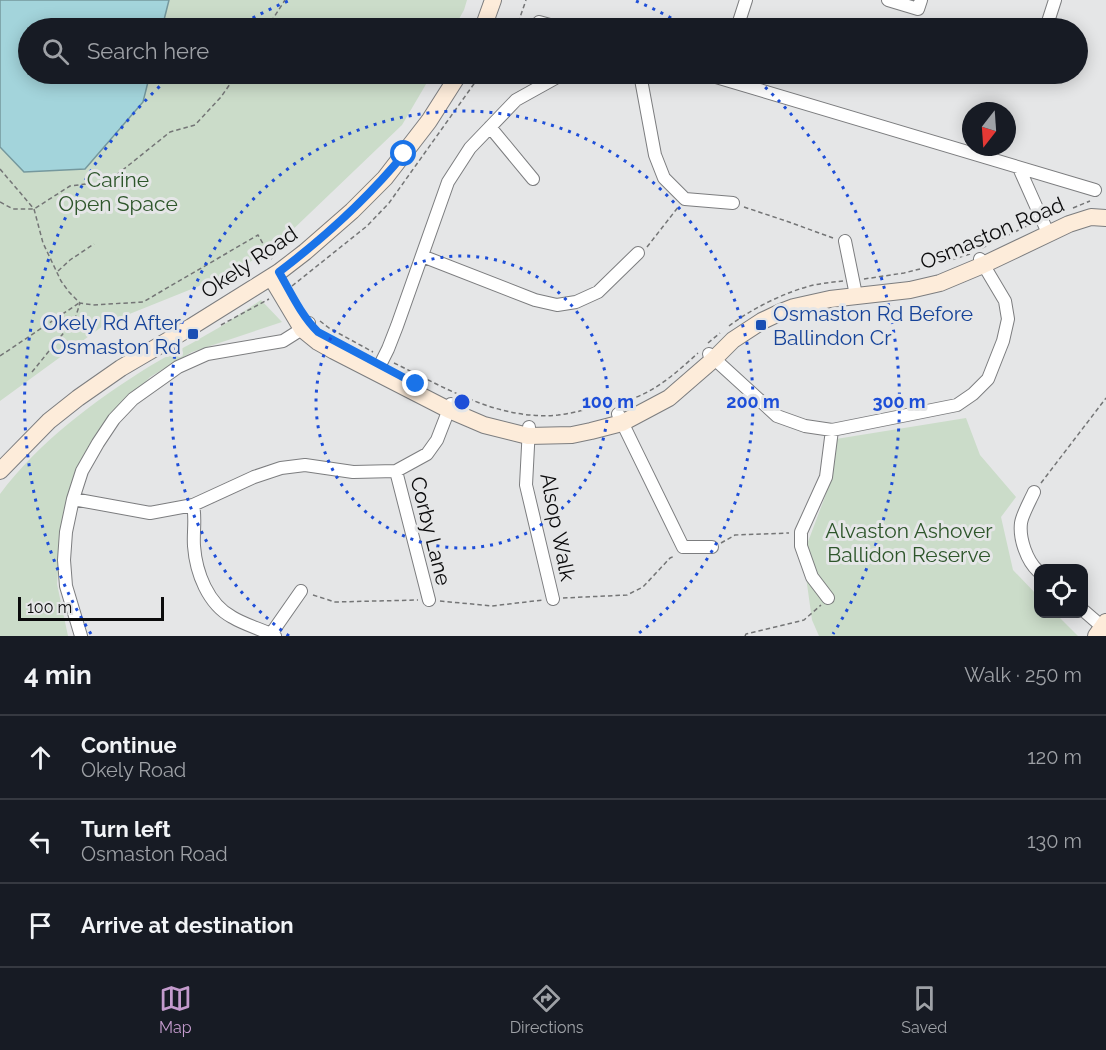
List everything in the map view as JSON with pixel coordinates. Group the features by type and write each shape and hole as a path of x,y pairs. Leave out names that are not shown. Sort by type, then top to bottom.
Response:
{"street":[{"path":"487,18 493,0"},
{"path":"740,18 746,0"},
{"path":"888,0 918,9 921,0"},
{"path":"1049,18 1055,0"},
{"name":"Okely Road","path":"0,471 49,421 121,368 192,327 275,274 352,212 385,178 429,120 452,84"},
{"path":"381,363 448,182 470,148 516,100 545,84"},
{"path":"642,84 655,155 664,178 685,199 733,203"},
{"path":"748,84 1019,168 1098,199"},
{"path":"490,127 532,179"},
{"path":"1019,168 1041,228"},
{"name":"Osmaston Road","path":"275,274 311,324 318,332 332,341 381,363 450,406 529,432 620,419 669,389 711,356 731,333 772,308 815,293 855,286 924,280 981,262 1041,228 1087,208 1098,199"},
{"name":"Osmaston Road","path":"1041,228 1069,224 1091,217 1106,218"},
{"path":"845,241 855,286"},
{"path":"422,256 535,300 557,305 576,302 598,292 638,253"},
{"path":"711,356 777,416 805,426 832,430 957,405 988,380 1003,341 1008,319 1005,301 981,262"},
{"path":"81,636 66,586 64,560 66,532 82,471 114,419 133,399 178,367 207,354 283,341 311,324"},
{"path":"73,499 150,513 193,505 254,477 281,468 305,465 353,472 396,471 427,454 437,440 450,406"},
{"path":"620,419 683,547 712,547"},
{"path":"828,598 812,577 801,546 801,532 826,477 832,430"},
{"name":"Alsop Walk","path":"529,432 526,485 553,599"},
{"name":"Corby Lane","path":"396,471 429,600"},
{"path":"1034,492 1021,523 1022,544 1034,568"},
{"path":"193,505 195,512 194,547 202,582 216,604 231,617 273,635 301,591"},
{"path":"1088,616 1103,629"}],"path":[{"path":"273,18 285,0"},
{"path":"520,18 526,0"},
{"path":"0,202 13,210 33,209 70,186 109,182 170,132 195,125 230,84"},
{"path":"0,169 33,209 43,243 61,281 81,303 93,305 143,302 258,235 275,274"},
{"path":"638,253 646,248 685,199"},
{"path":"1065,212 1098,199"},
{"path":"733,203 845,241"},
{"path":"311,324 329,328 381,363 469,400 534,416 557,415 634,398 656,387 745,314 759,306 813,285 855,286 932,266 1041,228"},
{"path":"57,272 94,244"},
{"path":"0,356 81,303"},
{"path":"32,372 75,320 81,303"},
{"path":"1034,492 1106,398"},
{"path":"712,547 735,535 801,532"},
{"path":"301,591 335,602 429,600 492,606 553,599 627,595 643,587 670,558 681,552 683,547"},
{"path":"745,636 804,620 828,598"}],"green space":[{"name":"Carine Open Space","path":"0,0 467,0 460,18 18,18 18,84 426,84 402,125 285,237 239,270 107,323 0,401"},
{"path":"261,300 282,322 192,352 150,377 95,437 62,522 57,584 68,636 0,636 0,494 15,475 50,440 109,393"},
{"name":"Alvaston Ashover Ballidon Reserve","path":"966,418 980,455 1016,497 1001,517 1013,570 1034,592 1034,618 1060,618 1078,636 819,636 812,620 803,555 826,494 836,439"}],"water":[{"path":"0,0 169,0 164,18 18,18 18,84 148,84 143,102 85,169 24,172 0,147"}],"place":[{"name":"Osmaston Rd Before Ballindon Cr","path":"761,325"},
{"name":"Okely Rd After Osmaston Rd","path":"193,334"}],"route":[{"path":"404,154 385,178 352,212 279,272 298,307 318,332 416,384"}]}
